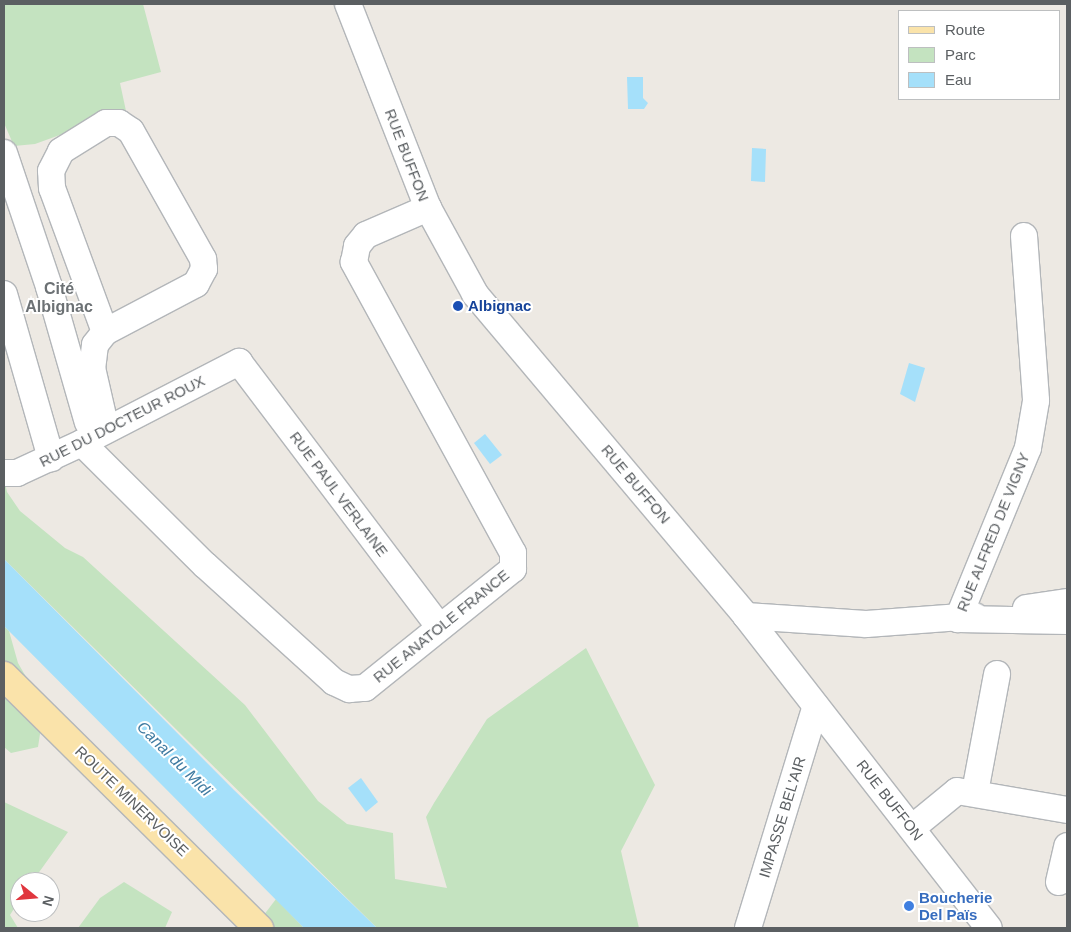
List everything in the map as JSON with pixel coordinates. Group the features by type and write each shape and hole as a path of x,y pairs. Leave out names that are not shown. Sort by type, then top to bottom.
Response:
{"main road":[{"name":"ROUTE MINERVOISE","path":"4,676 259,928"}],"street":[{"name":"RUE BUFFON","path":"348,4 428,208 474,294 746,616 989,928"},
{"path":"93,436 92,368 95,345 105,332 196,284 204,269 203,259 130,131 119,123 106,123 61,151 51,171 52,188 105,332"},
{"path":"4,153 50,286 93,436"},
{"name":"RUE ANATOLE FRANCE","path":"93,436 205,565 334,682 349,689 364,688 439,626 513,569 513,553 354,262 357,246 366,235 428,208"},
{"name":"RUE ALFRED DE VIGNY","path":"958,619 1028,448 1036,400 1024,236"},
{"path":"4,294 51,458"},
{"name":"RUE DU DOCTEUR ROUX","path":"4,473 17,473 51,458 239,362"},
{"name":"RUE PAUL VERLAINE","path":"239,362 439,626"},
{"path":"958,619 1067,602"},
{"path":"746,616 866,624 958,619 1067,621"},
{"path":"975,792 998,674"},
{"name":"IMPASSE BEL'AIR","path":"748,928 816,706"},
{"path":"912,828 957,791 975,792 1067,810"},
{"path":"1059,882 1067,846"}],"green space":[{"path":"4,4 143,4 161,72 120,83 126,111 35,144 14,146 4,123"},
{"path":"4,478 7,492 20,511 65,548 83,557 245,705 318,801 347,824 393,833 395,879 447,888 426,817 434,803 487,719 586,648 655,785 621,851 639,928 377,928 4,559"},
{"path":"4,626 9,631 18,663 44,708 38,747 11,753 4,747"},
{"path":"4,802 68,832 39,872 10,872 10,922 14,922 18,928 4,928"},
{"path":"124,882 172,912 165,928 78,928 100,898"},
{"path":"276,899 304,928 254,928"}],"water":[{"path":"627,77 643,77 643,98 648,103 644,109 628,109"},
{"path":"752,148 766,149 765,182 751,181"},
{"path":"909,363 925,368 915,402 900,394"},
{"path":"485,434 502,455 490,464 474,443"},
{"name":"Canal du Midi","path":"4,559 234,790 377,928 304,928 4,626"},
{"path":"361,778 378,802 366,812 348,788"}],"place":[{"name":"Albignac","path":"458,306"},
{"name":"Boucherie Del Païs","path":"909,906"}],"district":[{"name":"Cité Albignac","path":"59,298"}]}
